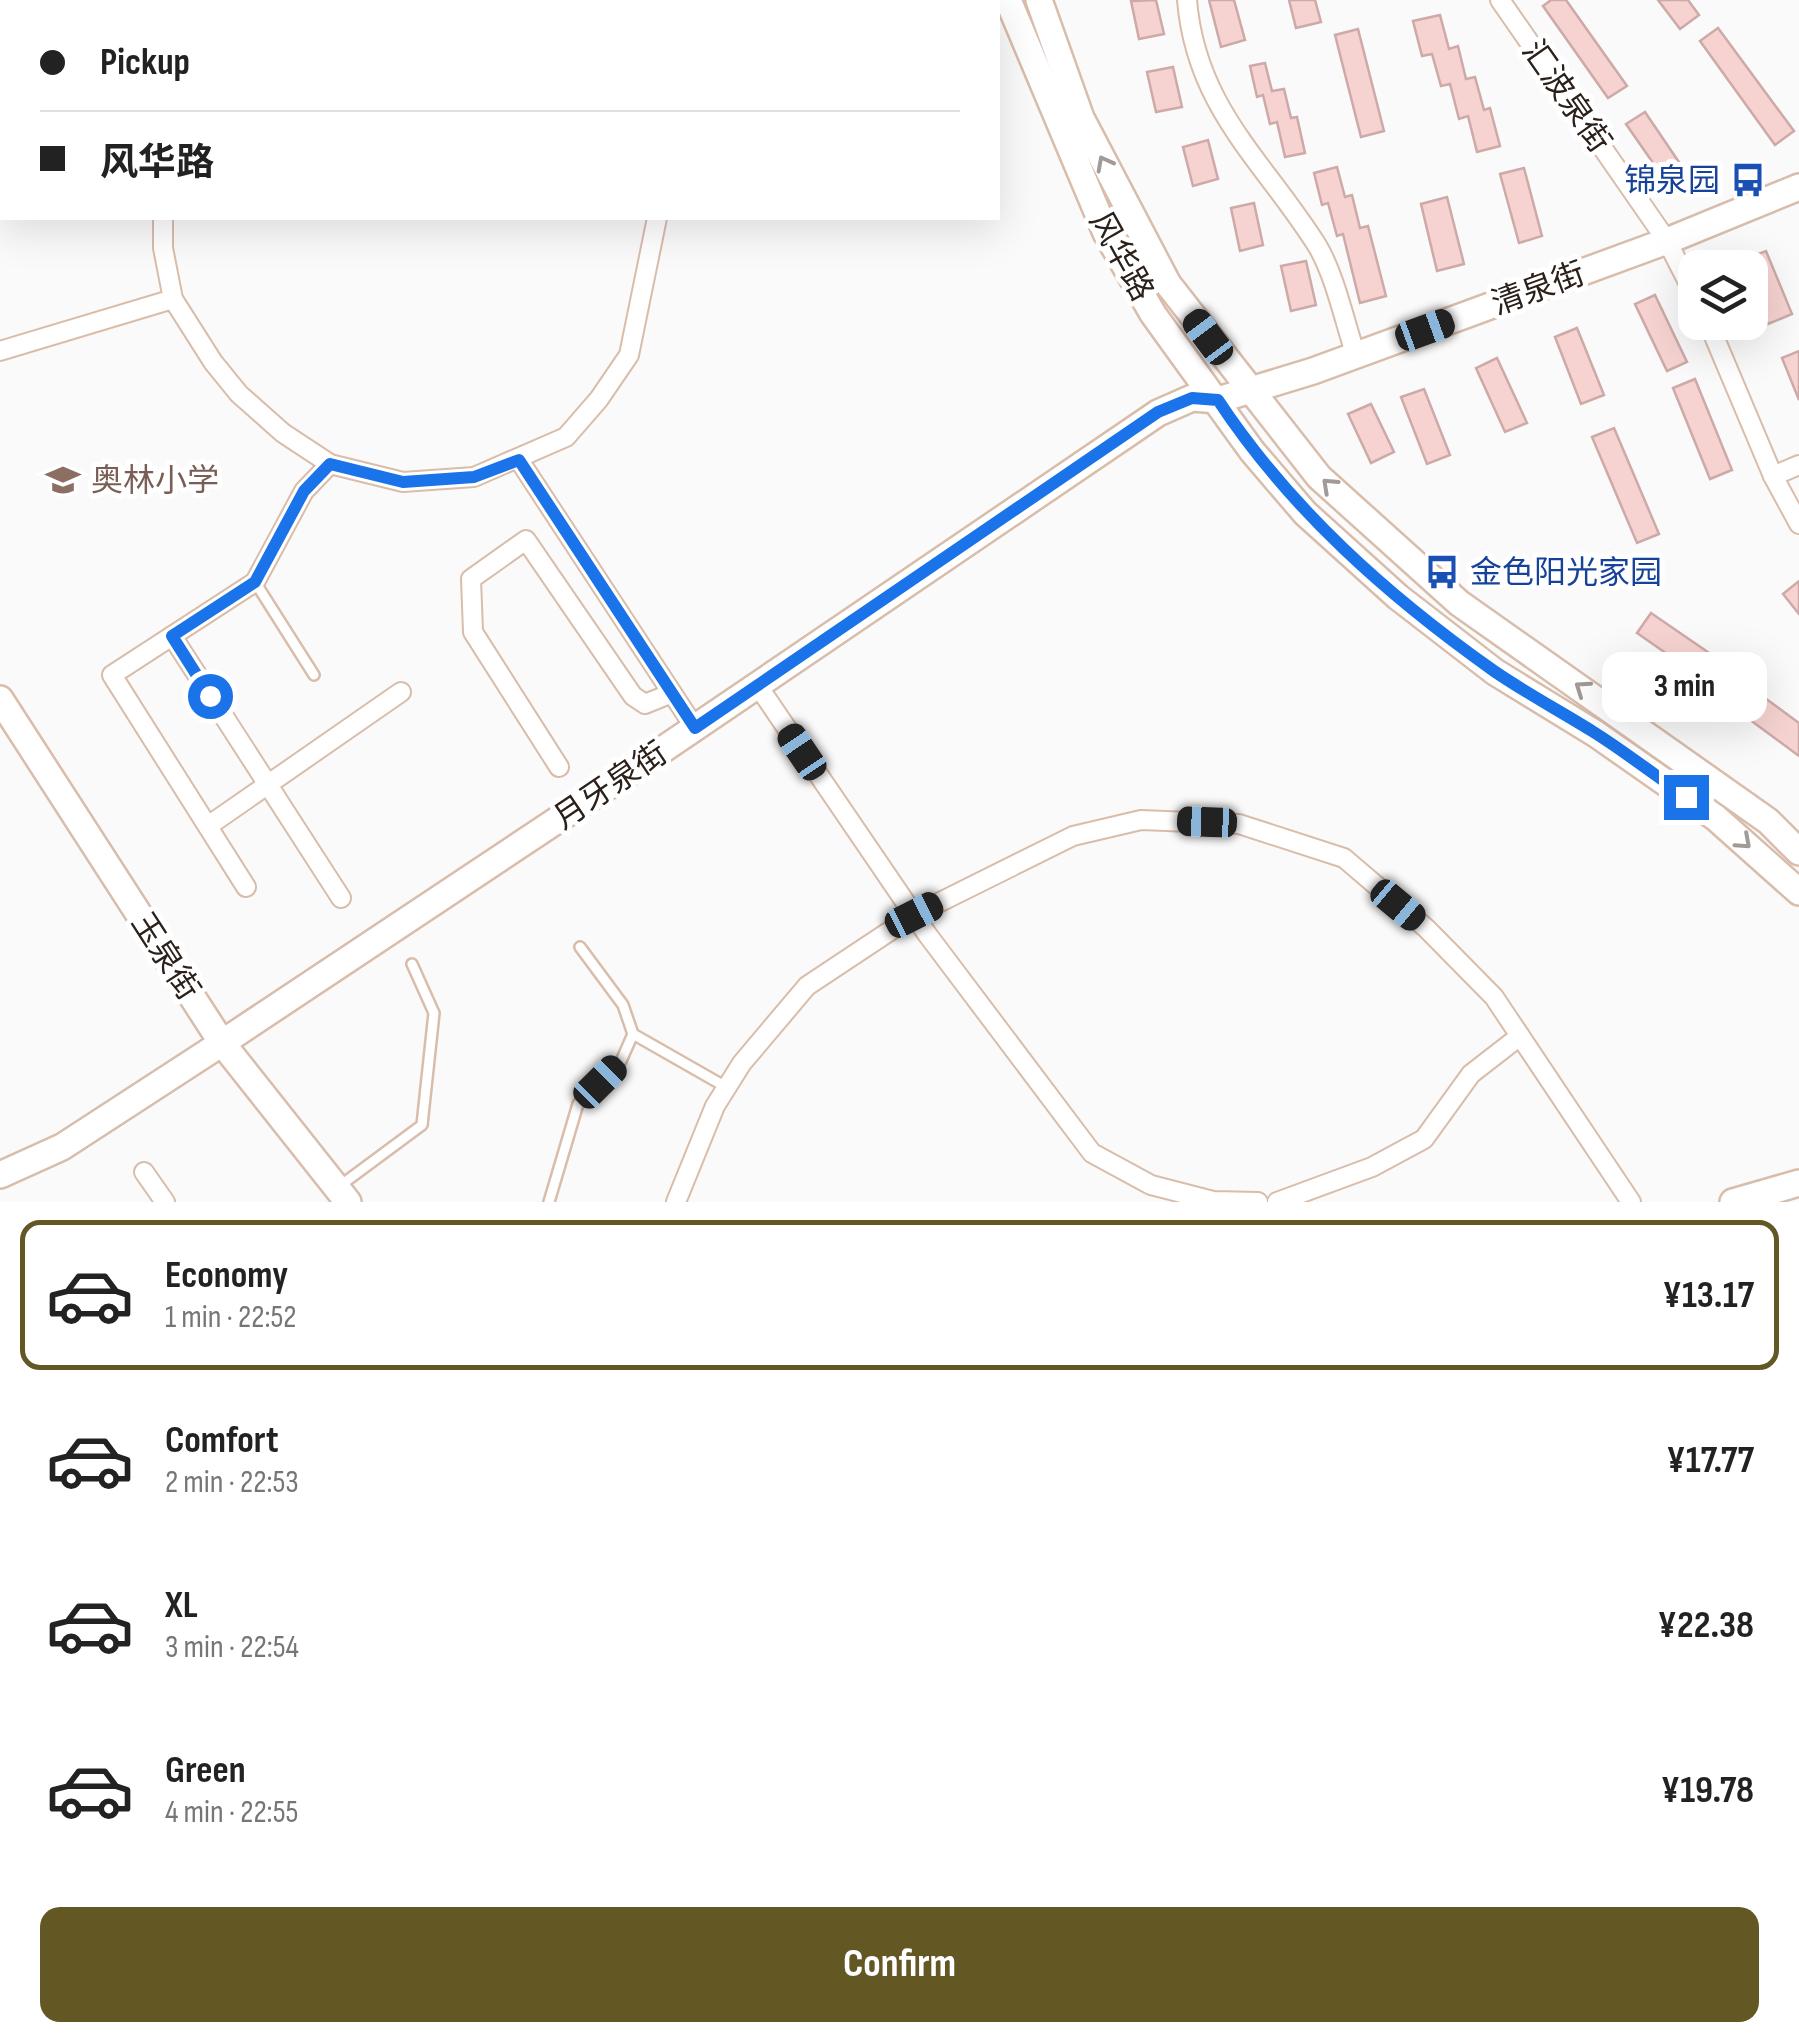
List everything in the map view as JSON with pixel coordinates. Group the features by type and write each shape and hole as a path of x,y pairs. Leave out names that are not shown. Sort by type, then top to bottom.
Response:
{"street":[{"name":"风华路","path":"1008,0 1106,233 1153,314 1252,451 1305,514 1398,597 1495,672 1596,734 1716,818 1799,892"},
{"path":"1040,0 1080,118 1168,284 1319,477 1458,603 1768,821 1799,852"},
{"path":"1187,0 1200,61 1218,106 1320,251 1356,356"},
{"name":"汇波泉街","path":"1500,0 1667,241 1678,263"},
{"name":"清泉街","path":"1218,400 1356,356 1667,241 1799,187"},
{"path":"1106,233 1124,232 1134,218"},
{"path":"163,220 163,248 173,300 239,394 282,433 330,464 403,482 474,477 566,437 600,399 628,355 657,220"},
{"path":"0,351 173,300"},
{"path":"1716,340 1773,476 1799,524"},
{"name":"月牙泉街","path":"0,1175 62,1147 222,1042 758,686 1158,412 1192,398 1218,400"},
{"path":"519,460 695,728"},
{"path":"246,887 112,675 255,582 304,491 330,464"},
{"path":"1773,476 1799,465"},
{"path":"559,767 473,632 471,578 526,540 633,696 645,704 672,694"},
{"path":"172,636 340,898"},
{"path":"758,686 914,915 1092,1153 1151,1185 1213,1202 1258,1202"},
{"path":"208,826 401,692"},
{"name":"玉泉街","path":"0,699 222,1042 342,1195"},
{"path":"676,1202 716,1106 742,1062 807,986 914,915 1074,836 1142,820 1239,824 1344,858 1426,928 1494,997 1631,1202"},
{"path":"1277,1202 1372,1167 1424,1139 1472,1074 1520,1036"},
{"path":"144,1172 165,1202"},
{"path":"1733,1202 1799,1183"}],"lane":[{"path":"255,582 314,675"},
{"path":"549,1202 578,1104 621,1061 633,1034 624,1005 580,947"},
{"path":"342,1195 422,1125 434,1013 412,964"},
{"path":"633,1034 727,1088"}],"building":[{"path":"1156,0 1164,34 1139,39 1131,1"},
{"path":"1209,0 1234,0 1245,40 1221,47"},
{"path":"1289,0 1315,0 1321,22 1296,28"},
{"path":"1551,0 1566,0 1627,86 1608,98 1543,6"},
{"path":"1658,0 1688,0 1699,15 1680,29"},
{"path":"1440,15 1449,49 1458,46 1466,79 1475,77 1484,110 1490,108 1500,146 1477,152 1468,116 1459,119 1450,84 1441,86 1432,54 1422,56 1413,21"},
{"path":"1718,28 1794,131 1775,145 1700,41"},
{"path":"1358,29 1384,131 1361,137 1335,35"},
{"path":"1265,63 1272,91 1284,89 1291,118 1297,117 1305,153 1285,157 1277,122 1270,124 1263,95 1257,97 1250,66"},
{"path":"1173,67 1182,107 1156,112 1147,72"},
{"path":"1645,112 1687,174 1669,186 1626,124"},
{"path":"1208,140 1218,179 1193,186 1183,147"},
{"path":"1337,167 1345,197 1352,195 1360,228 1368,226 1386,296 1360,303 1343,234 1337,236 1328,203 1322,205 1314,173"},
{"path":"1524,168 1542,236 1519,243 1500,174"},
{"path":"1447,197 1464,264 1437,271 1421,204"},
{"path":"1254,203 1263,245 1240,251 1231,208"},
{"path":"1768,256 1792,314 1768,324"},
{"path":"1306,261 1316,305 1291,311 1281,266"},
{"path":"1655,295 1687,362 1667,371 1635,304"},
{"path":"1577,328 1604,395 1581,404 1555,337"},
{"path":"1799,351 1799,400 1782,358"},
{"path":"1497,358 1527,423 1505,432 1476,368"},
{"path":"1695,379 1732,470 1710,479 1673,388"},
{"path":"1424,389 1450,455 1427,464 1401,397"},
{"path":"1371,404 1394,452 1371,463 1348,414"},
{"path":"1614,428 1659,534 1637,543 1592,437"},
{"path":"1799,581 1799,614 1783,594"},
{"path":"1651,613 1734,670 1720,691 1637,633"},
{"path":"1750,687 1799,723 1799,756 1734,708"}],"place":[{"name":"锦泉园","path":"1748,180"},
{"name":"奥林小学","path":"63,480"},
{"name":"金色阳光家园","path":"1442,572"}],"route":[{"path":"210,696 172,636 255,582 304,491 330,464 403,482 474,477 519,460 695,728 1092,461 1158,412 1192,398 1218,400 1252,451 1305,514 1398,597 1495,672 1596,734 1686,797"}]}
